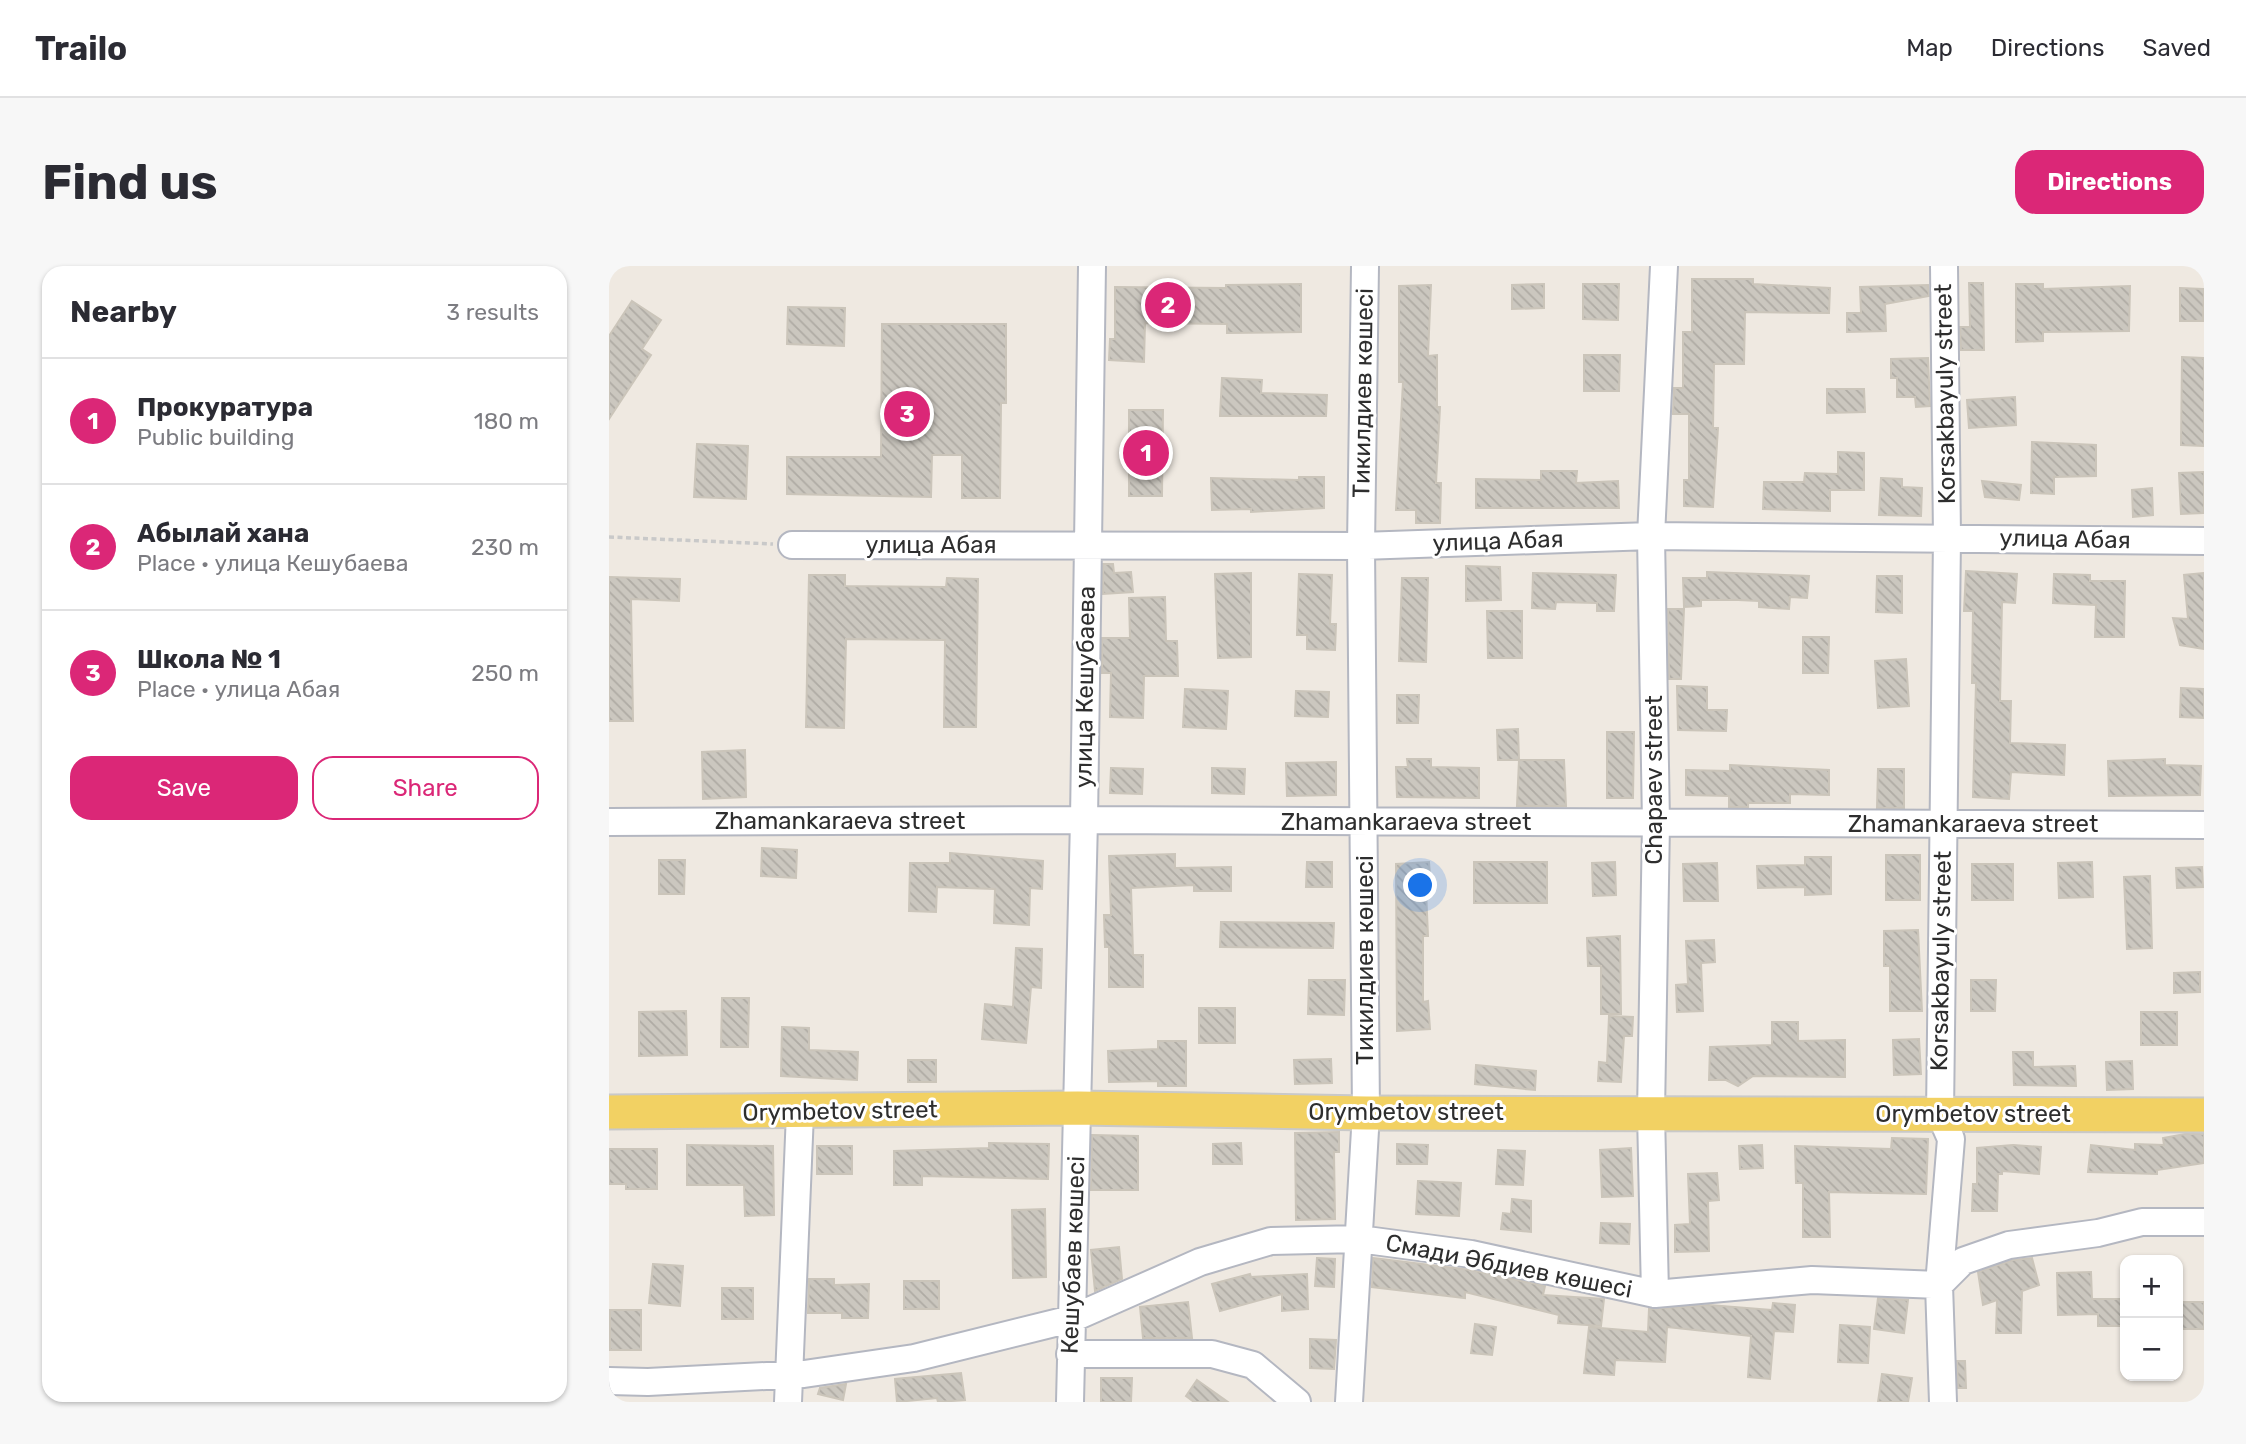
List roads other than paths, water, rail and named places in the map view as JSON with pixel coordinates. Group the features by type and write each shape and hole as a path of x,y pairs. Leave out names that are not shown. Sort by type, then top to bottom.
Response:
{"main road":[{"name":"Orymbetov street","path":"609,1112 1078,1108 1366,1113 2204,1115"}],"street":[{"name":"улица Кешубаева","path":"1078,1108 1092,266"},
{"name":"Тикилдиев көшесі","path":"1349,1402 1366,1113 1361,546 1365,266"},
{"name":"Chapaev street","path":"1655,1294 1651,1113 1656,823 1651,536 1664,266"},
{"name":"Korsakbayuly street","path":"1943,1402 1939,1285 1951,1139 1940,1114 1947,538 1944,266"},
{"name":"улица Абая","path":"792,545 1361,546 1651,536 2204,541"},
{"name":"Zhamankaraeva street","path":"609,822 1084,820 2204,825"},
{"name":"Кешубаев көшесі","path":"1070,1402 1078,1108"},
{"path":"788,1402 800,1112"},
{"path":"1939,1285 1963,1261 2009,1245 2098,1233 2142,1222 2204,1222"},
{"name":"Смади Әбдиев көшесі","path":"609,1381 648,1382 790,1375 914,1358 1071,1319 1200,1262 1272,1241 1359,1239 1471,1254 1655,1294 1812,1280 1939,1285"},
{"path":"1070,1354 1212,1353 1253,1365 1297,1402"}],"place":[{"name":"Абылай хана","path":"1168,305"},
{"name":"Школа № 1","path":"907,414"},
{"name":"Прокуратура","path":"1146,453"}]}
